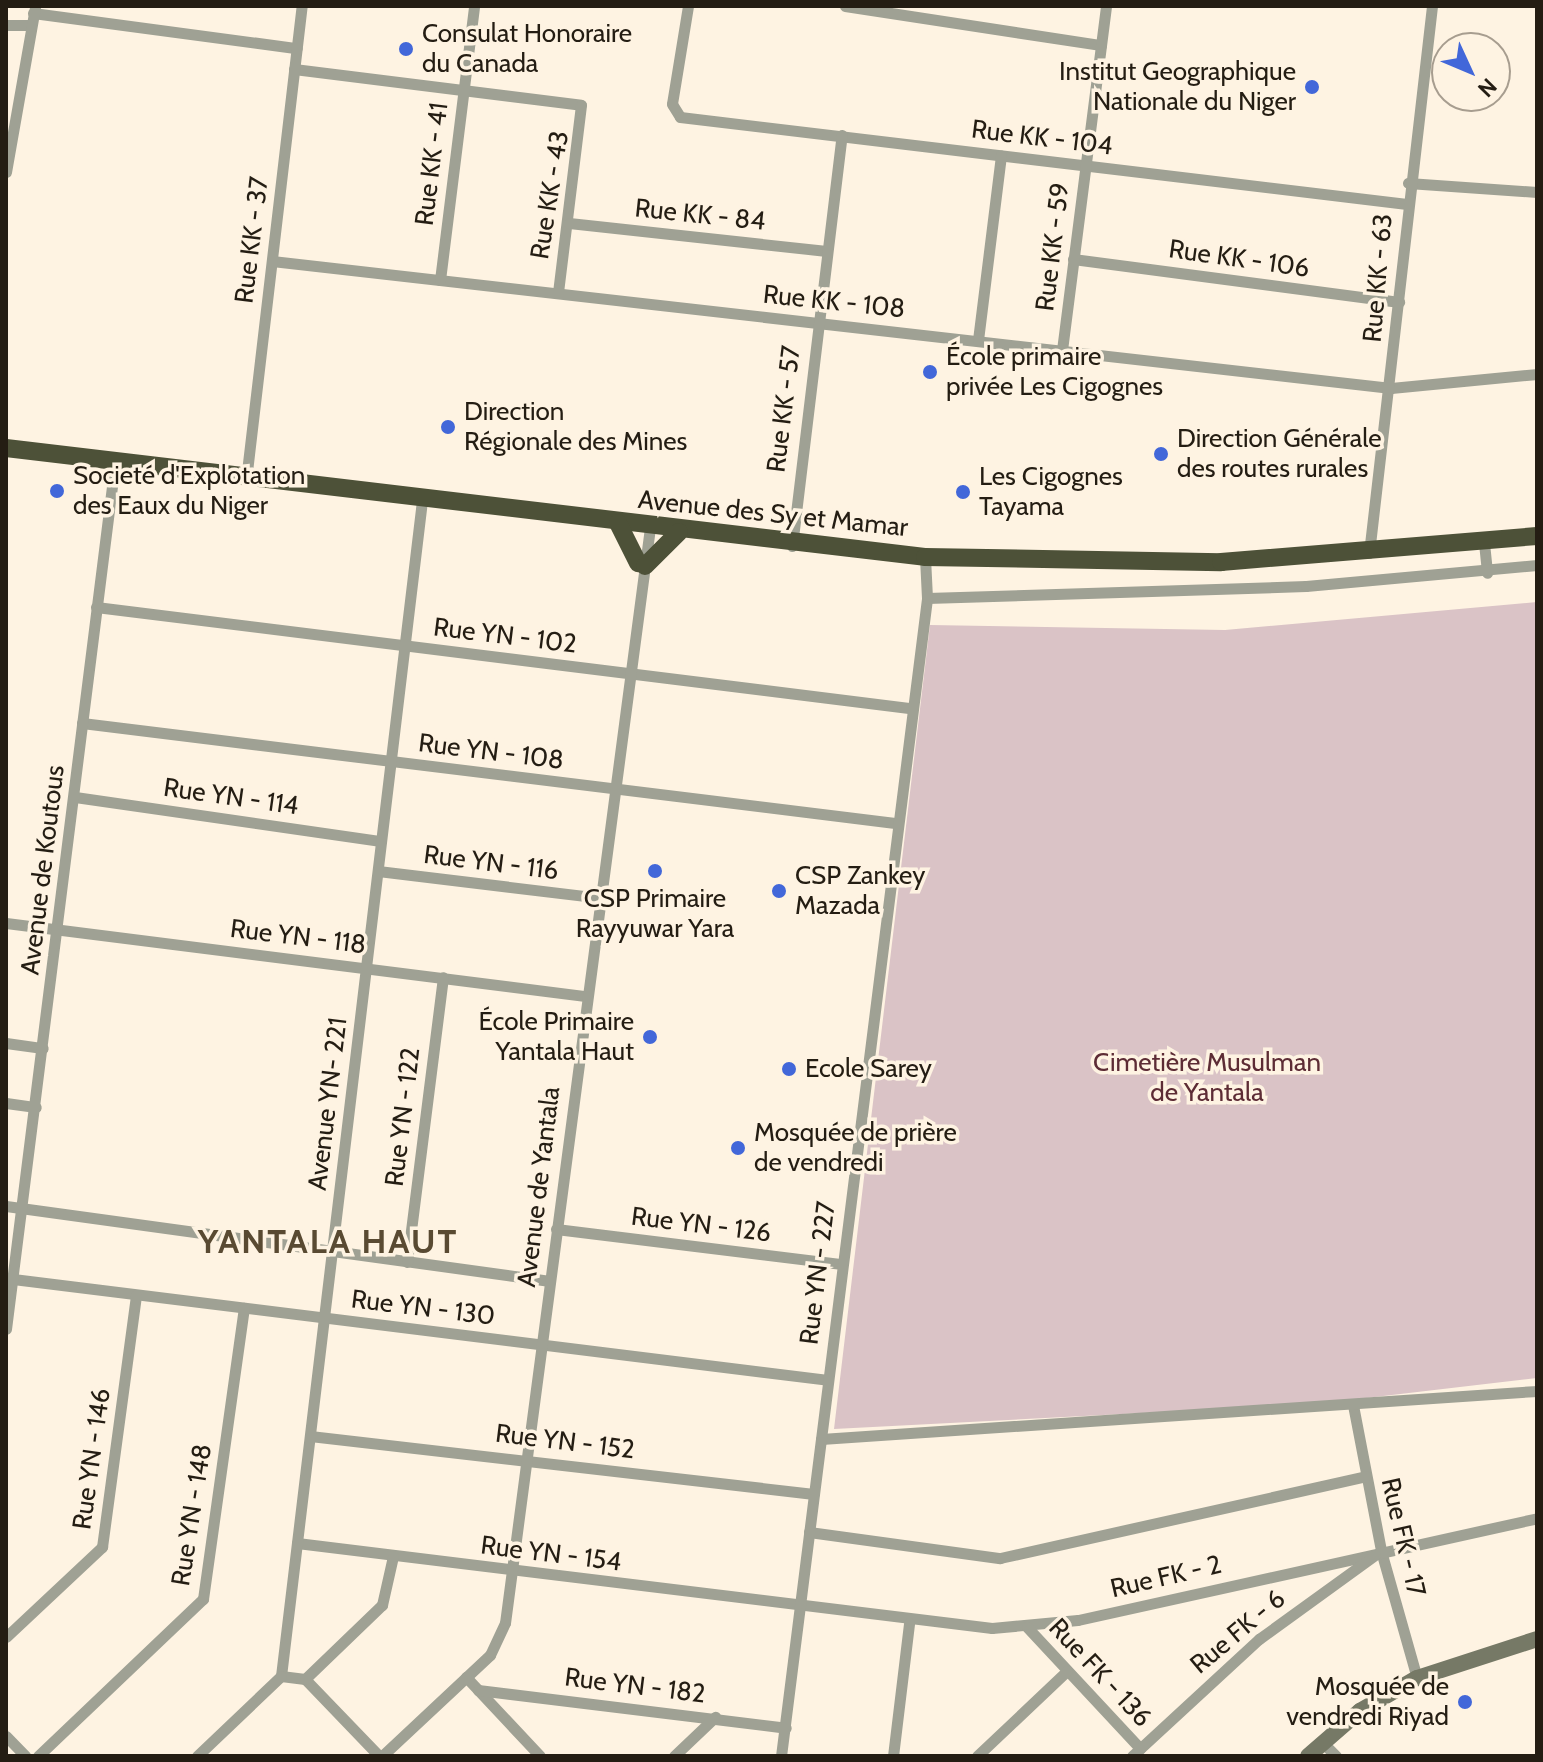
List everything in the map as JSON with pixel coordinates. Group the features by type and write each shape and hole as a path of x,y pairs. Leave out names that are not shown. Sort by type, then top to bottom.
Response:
{"highway":[{"name":"Avenue des Sy et Mamar","path":"6,448 792,546 925,557 1143,563 1369,554 1537,536"},
{"path":"618,523 641,568 679,532"}],"main road":[{"path":"1308,1756 1322,1742 1417,1678 1537,1639"}],"street":[{"name":"Rue KK - 37","path":"246,480 302,6"},
{"name":"Rue KK - 41","path":"440,280 474,6"},
{"name":"Rue KK - 104","path":"688,6 674,112 1407,204"},
{"path":"845,6 1101,45"},
{"name":"Rue KK - 59","path":"1062,350 1106,6"},
{"name":"Rue KK - 63","path":"1369,554 1391,388 1408,183 1432,6"},
{"path":"6,172 12,105 33,15"},
{"path":"6,25 33,15 297,48"},
{"path":"294,69 463,89"},
{"name":"Rue KK - 43","path":"463,89 581,105 569,223 558,293"},
{"name":"Rue KK - 57","path":"792,546 842,135"},
{"path":"978,340 1001,155"},
{"path":"1408,183 1537,192"},
{"name":"Rue KK - 84","path":"569,223 826,251"},
{"name":"Rue KK - 106","path":"1073,259 1399,302"},
{"name":"Rue KK - 108","path":"272,261 1391,388 1537,374"},
{"name":"Avenue de Koutous","path":"6,1329 115,463"},
{"name":"Avenue YN- 221","path":"281,1676 422,500"},
{"name":"Avenue de Yantala","path":"381,1756 466,1677 500,1639 543,1345 585,996 647,528"},
{"path":"1484,543 1487,573"},
{"name":"Rue YN - 227","path":"781,1756 909,708 927,598 925,557"},
{"path":"927,598 1487,573 1537,565"},
{"name":"Rue YN - 102","path":"96,607 909,708"},
{"name":"Rue YN - 108","path":"82,723 895,823"},
{"name":"Rue YN - 114","path":"75,797 381,841"},
{"name":"Rue YN - 116","path":"378,871 600,898"},
{"name":"Rue YN - 118","path":"6,923 585,996"},
{"name":"Rue YN - 122","path":"407,1262 443,977"},
{"path":"6,1043 43,1048"},
{"path":"6,1103 36,1107"},
{"path":"6,1206 550,1281"},
{"name":"Rue YN - 126","path":"556,1229 840,1264"},
{"name":"Rue YN - 130","path":"13,1279 828,1380"},
{"name":"Rue YN - 146","path":"6,1637 102,1547 136,1295"},
{"name":"Rue YN - 148","path":"38,1756 203,1599 244,1308"},
{"path":"821,1439 1537,1391"},
{"name":"Rue FK - 17","path":"1353,1405 1381,1551 1417,1678"},
{"name":"Rue YN - 152","path":"310,1436 814,1494"},
{"path":"809,1532 1000,1558 1366,1476"},
{"name":"Rue FK - 2","path":"800,1607 909,1623 1027,1627 1537,1518"},
{"name":"Rue YN - 154","path":"297,1543 800,1607"},
{"name":"Rue FK - 6","path":"1136,1752 1259,1639 1381,1551"},
{"path":"305,1679 382,1605 393,1556"},
{"path":"893,1756 909,1623"},
{"name":"Rue FK - 136","path":"1027,1627 1136,1752"},
{"path":"977,1756 1067,1671"},
{"path":"197,1756 281,1676 305,1679 381,1756"},
{"path":"466,1677 540,1756"},
{"name":"Rue YN - 182","path":"478,1690 786,1728"},
{"path":"674,1756 715,1717"},
{"path":"6,1736 25,1756"},
{"path":"1322,1742 1336,1756"}],"green space":[{"name":"Cimetière Musulman de Yantala","path":"1537,602 1537,1378 1315,1404 834,1429 930,625 1225,630"}],"place":[{"name":"Consulat Honoraire du Canada","path":"406,49"},
{"name":"Institut Geographique Nationale du Niger","path":"1312,87"},
{"name":"École primaire privée Les Cigognes","path":"930,372"},
{"name":"Direction Régionale des Mines","path":"448,427"},
{"name":"Direction Générale des routes rurales","path":"1161,454"},
{"name":"Societé d'Explotation des Eaux du Niger","path":"57,491"},
{"name":"Les Cigognes Tayama","path":"963,492"},
{"name":"CSP Primaire Rayyuwar Yara","path":"655,871"},
{"name":"CSP Zankey Mazada","path":"779,891"},
{"name":"École Primaire Yantala Haut","path":"650,1037"},
{"name":"Ecole Sarey","path":"789,1069"},
{"name":"Mosquée de prière de vendredi","path":"738,1148"},
{"name":"Mosquée de vendredi Riyad","path":"1465,1702"}],"district":[{"name":"YANTALA HAUT","path":"328,1242"}]}
